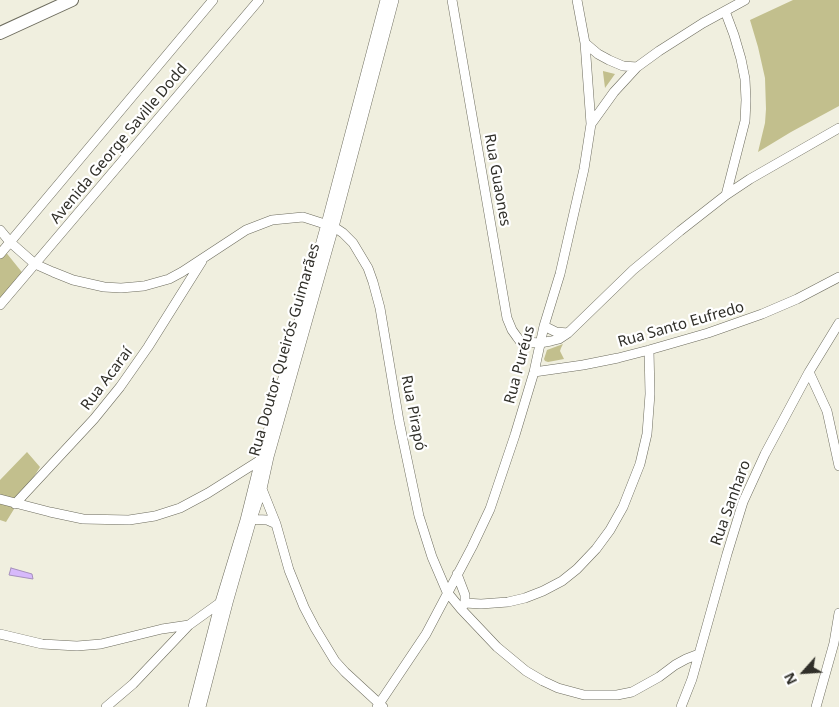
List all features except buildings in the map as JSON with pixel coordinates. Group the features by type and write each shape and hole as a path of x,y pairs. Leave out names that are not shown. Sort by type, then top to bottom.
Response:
{"main road":[{"path":"0,33 72,0"}],"street":[{"name":"Avenida George Saville Dodd","path":"0,254 212,0"},
{"name":"Avenida George Saville Dodd","path":"0,305 258,0"},
{"name":"Rua Doutor Queirós Guimarães","path":"330,226 385,0"},
{"name":"Rua Doutor Queirós Guimarães","path":"249,520 255,481 265,458 394,0"},
{"name":"Rua Guaones","path":"452,0 507,318 512,330 520,341 533,344 540,343"},
{"name":"Rua Puréus","path":"380,706 426,634 490,509 534,372 580,188 591,124 584,43 577,0"},
{"path":"591,124 614,92 637,67 703,23 745,0"},
{"path":"725,11 741,59 745,79 746,100 745,121 726,195"},
{"path":"584,43 609,60 623,66 637,67"},
{"path":"540,343 558,339 568,333 634,270 726,195 758,174 839,128"},
{"path":"0,230 10,242 35,264 73,280 104,287 121,288 144,286 169,279 246,230 272,220 303,217 330,226"},
{"name":"Rua Pirapó","path":"330,226 343,233 354,243 368,268 373,282 380,308 419,516 432,557 448,592 463,606 497,647 526,671 558,688 584,695 617,695 632,692 659,677 675,665 699,654"},
{"name":"Rua Acaraí","path":"15,504 94,419 120,387 148,347 203,258"},
{"name":"Rua Santo Eufredo","path":"534,372 583,365 649,350 708,333 762,314 797,299 839,277"},
{"path":"829,283 839,284"},
{"name":"Rua Sanharo","path":"681,707 692,679 743,502 765,454 809,372 839,322"},
{"path":"544,326 556,332 568,333"},
{"path":"463,606 508,602 526,598 543,591 562,581 577,569 610,530 623,507 640,464 647,434 649,350"},
{"path":"809,372 827,411 839,466"},
{"path":"0,499 15,504 83,518 129,520 155,516 180,508 265,458"},
{"name":"Rua Doutor Queirós Guimarães","path":"201,707 224,602 249,520 262,489 265,458"},
{"path":"255,481 262,489 276,524 288,570 315,628 335,661 380,706"},
{"path":"249,520 267,520 276,524"},
{"name":"Rua Pirapó","path":"457,574 465,595 463,606"},
{"path":"106,707 133,684 193,622 224,602"},
{"name":"Rua Doutor Queirós Guimarães","path":"193,707 216,616 224,602"},
{"path":"816,707 836,644 839,613"},
{"path":"0,634 42,644 77,646 102,644 216,616"}],"shaded area":[{"path":"793,0 839,0 839,106 758,152 765,123 765,78 750,20"},
{"path":"603,72 615,74 605,88"},
{"path":"0,245 25,276 0,299"},
{"path":"563,344 560,351 564,359 545,361 547,350"},
{"path":"27,452 40,467 6,522 0,520 0,480"},
{"path":"11,568 32,574 33,579 9,575"}]}
